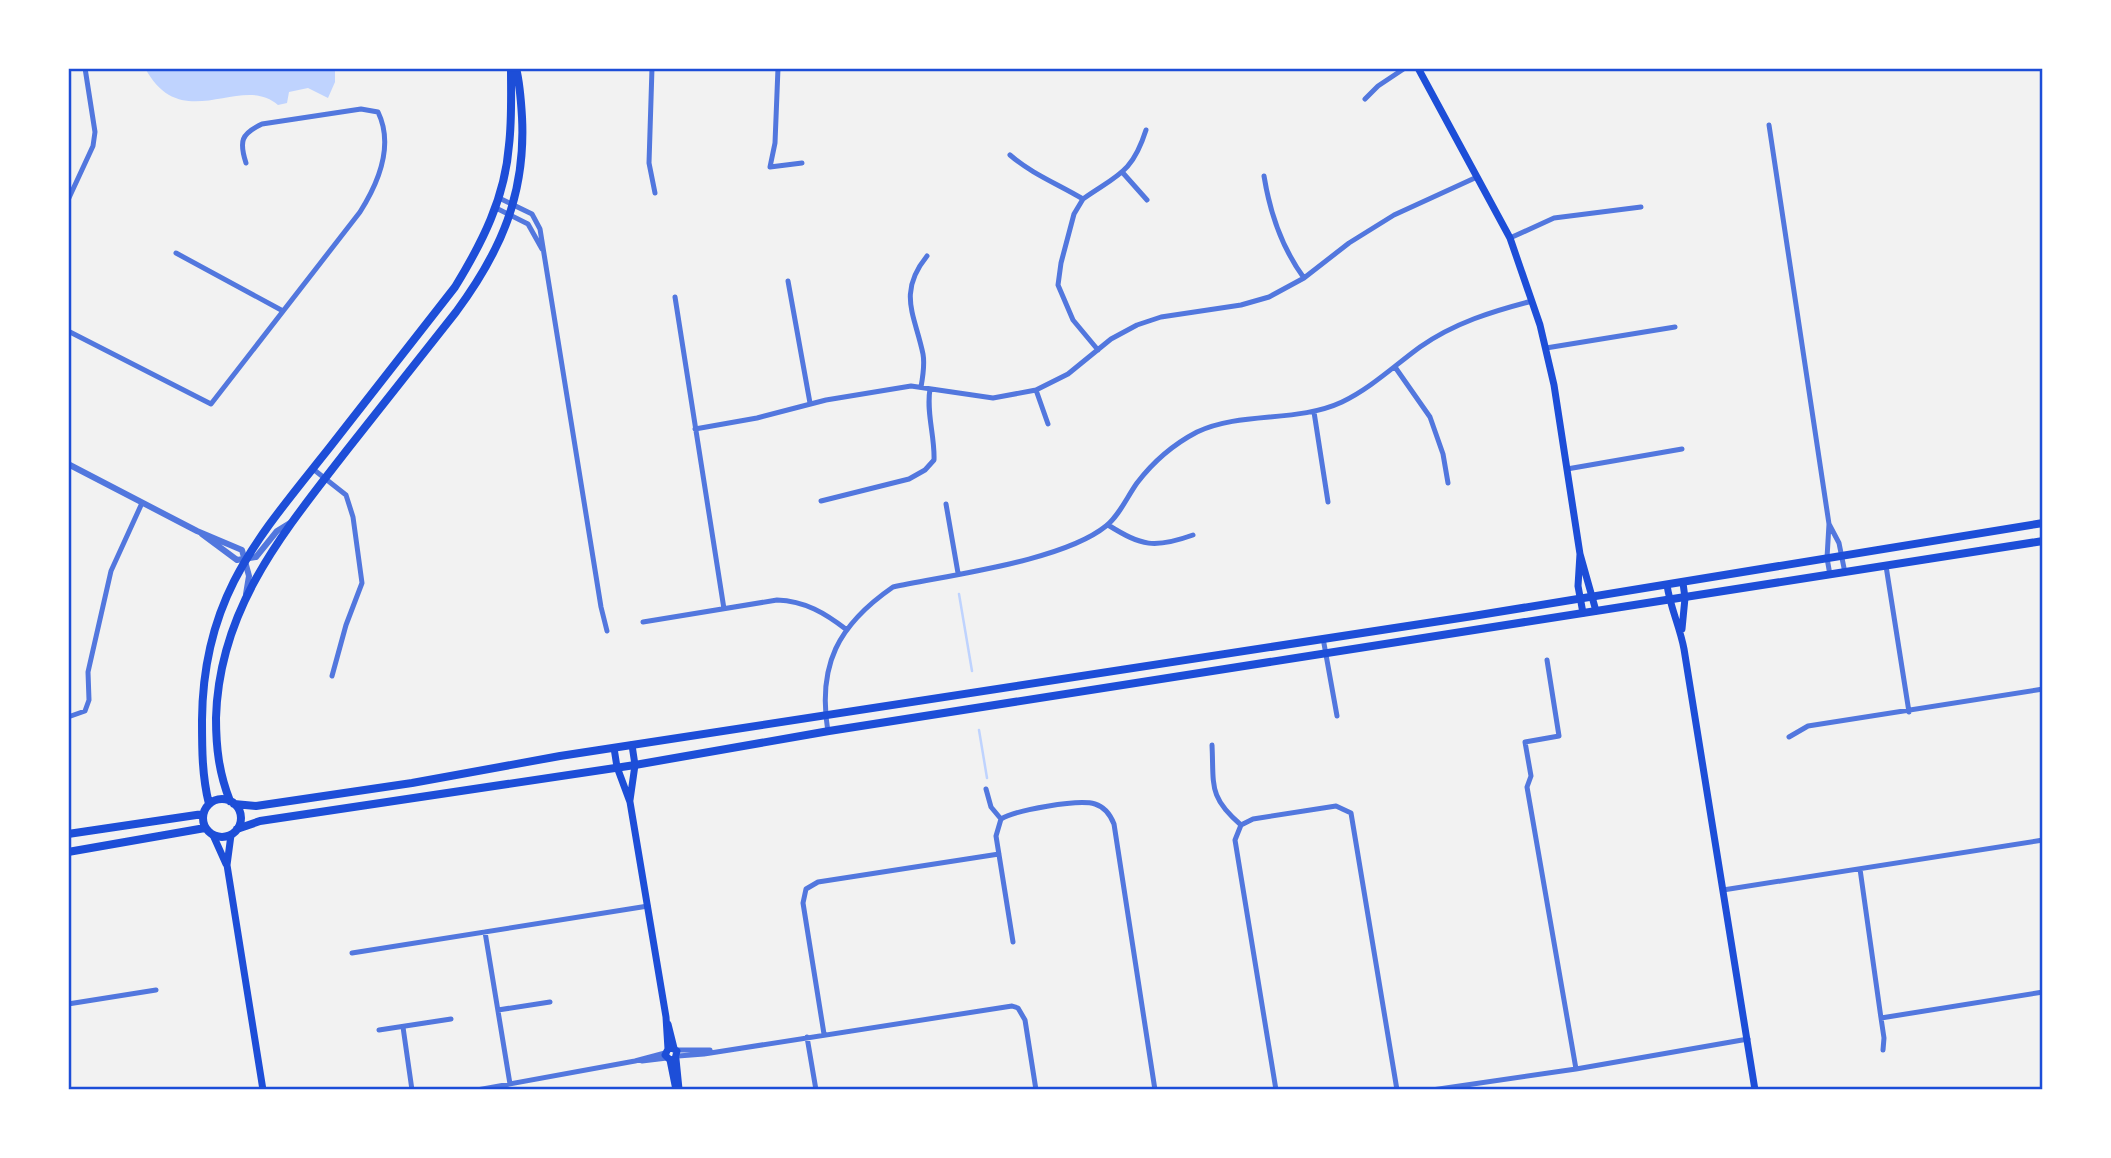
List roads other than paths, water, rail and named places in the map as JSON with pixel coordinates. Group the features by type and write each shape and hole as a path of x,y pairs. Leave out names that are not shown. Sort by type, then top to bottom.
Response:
{"main road":[{"path":"209,804 202,762 202,692 207,652 216,622 245,559 455,287 477,251 499,198 509,147 514,68"},
{"path":"227,865 240,813 222,781 218,760 219,682 228,640 246,595 295,520 480,280 494,254 514,204 521,162 523,134 514,68"},
{"path":"1418,68 1510,237 1532,301 1546,348 1580,554 1596,611"},
{"path":"263,1090 227,865 213,835 205,828 203,814 209,804 219,799 256,806 632,745 1683,583 2043,523"},
{"path":"213,835 225,837 260,821 617,768 828,732 2043,541"},
{"path":"1580,554 1578,574 1584,613"},
{"path":"1681,633 1685,598 1683,583"},
{"path":"1667,585 1681,633 1755,1090"},
{"path":"630,802 635,765 632,745"},
{"path":"614,748 617,768 630,802 677,1090"},
{"path":"68,834 203,814"},
{"path":"68,852 205,828"}],"street":[{"path":"68,200 93,146 94,132 85,68"},
{"path":"652,68 649,163 655,193"},
{"path":"778,68 775,143 770,167 802,163"},
{"path":"1365,99 1378,86 1405,68"},
{"path":"68,331 211,404 360,212 373,191 385,146 384,124 378,112 361,109 262,124 248,130 243,136 246,163"},
{"path":"1769,125 1829,524 1830,576"},
{"path":"1098,350 1073,320 1058,285 1061,263 1074,214 1083,199 1123,173 1139,152 1146,130"},
{"path":"1010,155 1028,170 1083,199"},
{"path":"1123,173 1147,200"},
{"path":"1264,176 1277,228 1304,278"},
{"path":"695,429 740,422 810,403 901,387 921,387 993,398 1036,390 1068,374 1111,339 1137,326 1161,317 1241,305 1269,297 1304,278 1349,243 1394,215 1477,177"},
{"path":"499,198 536,218 540,229 598,594 607,631"},
{"path":"1510,237 1554,218 1641,206"},
{"path":"496,208 532,229 544,255"},
{"path":"176,253 283,311"},
{"path":"921,387 924,364 914,326 911,292 914,274 927,256"},
{"path":"788,281 810,403"},
{"path":"675,298 724,609"},
{"path":"828,732 823,692 827,670 835,650 847,629 877,598 893,587 1022,561 1082,541 1108,525 1138,482 1177,443 1200,431 1223,424 1314,412 1340,403 1364,390 1422,346 1451,329 1490,311 1532,301"},
{"path":"1546,348 1675,327"},
{"path":"1395,368 1430,417 1443,454 1448,482"},
{"path":"821,501 909,479 925,470 934,460 928,407 930,389"},
{"path":"1036,390 1048,424"},
{"path":"1314,412 1328,502"},
{"path":"1567,469 1682,449"},
{"path":"68,464 197,531 237,559 256,557 277,531 295,520"},
{"path":"313,469 346,495 351,506 362,583 346,625 332,676"},
{"path":"68,718 85,711 89,700 88,672 111,571 142,503"},
{"path":"946,504 958,573"},
{"path":"1829,524 1843,555 1845,573"},
{"path":"1108,525 1132,540 1151,544 1169,544 1193,534"},
{"path":"245,559 249,576 246,595"},
{"path":"1886,566 1909,712"},
{"path":"643,622 777,600 795,600 812,607 847,629"},
{"path":"1323,638 1336,716"},
{"path":"1547,660 1559,736 1525,742 1531,776 1527,787 1576,1069"},
{"path":"1789,737 1808,726 2043,689"},
{"path":"1212,745 1216,796 1226,812 1241,825"},
{"path":"986,789 993,811 1001,819"},
{"path":"1001,819 1013,814 1084,803 1104,808 1110,815 1114,824 1154,1090"},
{"path":"1276,1090 1235,840 1241,825 1253,819 1336,806 1350,813 1396,1090"},
{"path":"1001,819 996,836 1013,942"},
{"path":"1723,890 2043,840"},
{"path":"824,1034 803,903 806,890 818,883 999,854"},
{"path":"1860,869 1884,1038 1883,1050"},
{"path":"352,953 648,906"},
{"path":"485,932 510,1084"},
{"path":"68,1004 156,990"},
{"path":"1881,1018 2043,992"},
{"path":"498,1010 550,1002"},
{"path":"477,1090 672,1054 717,1051 1004,1005 1018,1009 1025,1020 1036,1090"},
{"path":"379,1030 451,1019"},
{"path":"403,1027 412,1090"},
{"path":"807,1037 816,1090"},
{"path":"1432,1090 1748,1040"}],"water":[{"path":"145,68 335,68 335,82 328,98 308,88 289,92 287,103 278,105 263,97 247,95 194,101 176,98 160,88"}],"waterway":[{"path":"959,594 972,671"},
{"path":"979,730 987,778"}]}
